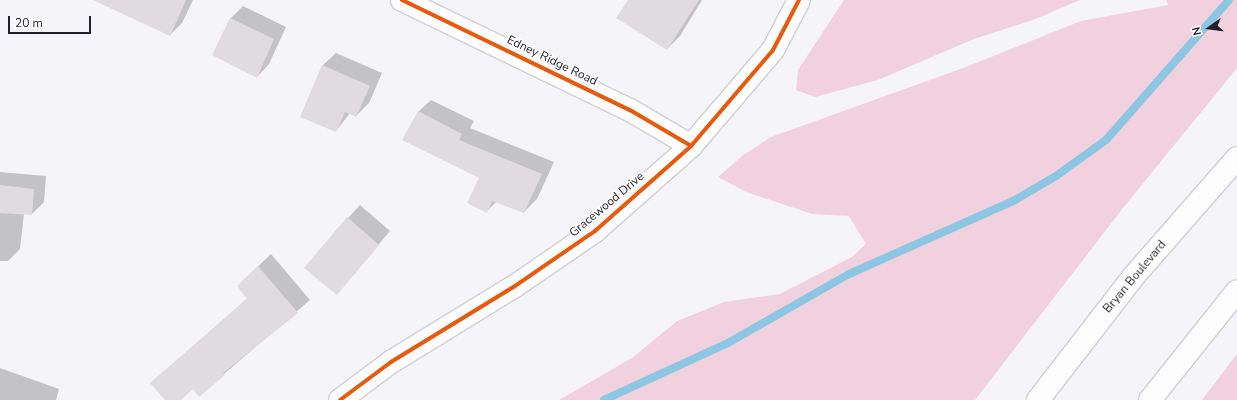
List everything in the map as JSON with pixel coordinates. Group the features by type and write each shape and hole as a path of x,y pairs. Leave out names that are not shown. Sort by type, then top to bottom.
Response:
{"main road":[{"name":"Edney Ridge Road","path":"402,0 630,110 691,146"},
{"name":"Gracewood Drive","path":"340,400 391,362 515,286 595,231 691,146 773,50 799,0"},
{"name":"Bryan Boulevard","path":"1038,400 1133,278 1237,158"},
{"path":"1150,400 1237,291"}],"shaded area":[{"path":"844,0 1080,0 1033,20 974,39 878,80 815,97 796,90 798,70"},
{"path":"1166,0 1237,0 1237,68 1123,208 975,400 559,400 632,358 677,321 724,302 780,294 852,257 866,244 849,216 812,214 746,192 718,177 742,156 771,137 966,67 1081,21 1168,5"},
{"path":"1237,354 1237,400 1202,400"}],"building":[{"path":"93,0 186,0 170,36"},
{"path":"628,0 699,0 667,50 616,18"},
{"path":"230,18 274,39 257,78 212,55"},
{"path":"322,65 370,86 356,117 345,112 336,132 300,117"},
{"path":"418,111 462,134 459,140 542,174 524,213 492,201 487,213 467,203 479,178 402,140"},
{"path":"0,185 34,189 32,215 0,213"},
{"path":"347,217 379,245 337,295 304,268"},
{"path":"258,266 298,313 223,373 225,375 199,397 193,389 181,400 165,400 150,383 247,299 237,286"}],"waterway":[{"path":"604,400 728,343 849,274 1015,200 1056,176 1106,140 1229,0"}],"cycle path":[{"path":"402,0 630,110 691,146"},
{"path":"340,400 391,362 515,286 595,231 691,146 773,50 799,0"}]}
